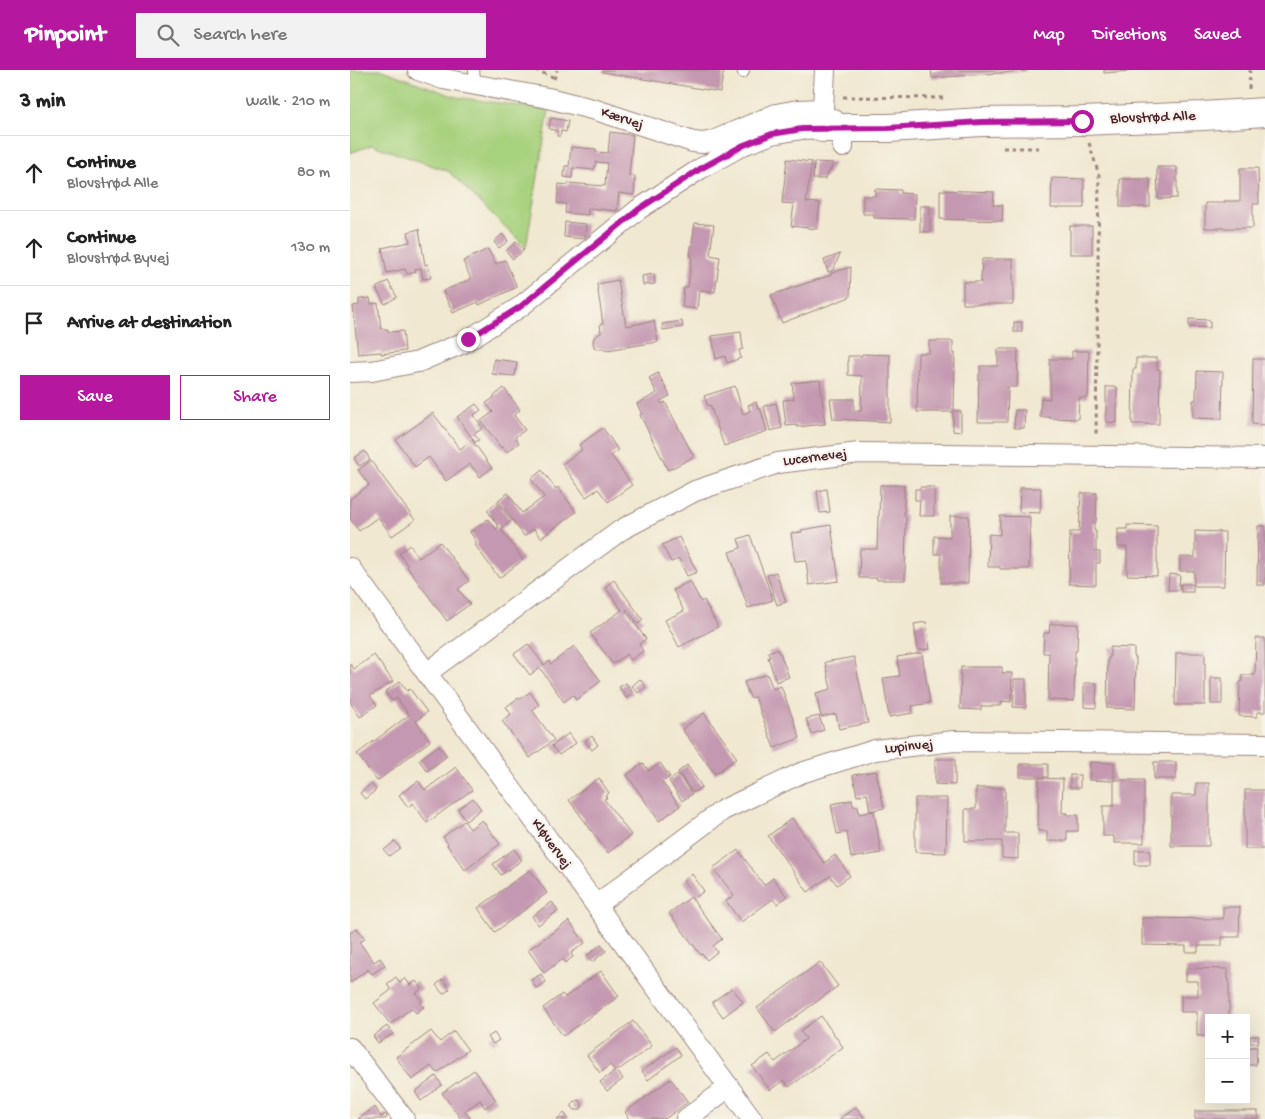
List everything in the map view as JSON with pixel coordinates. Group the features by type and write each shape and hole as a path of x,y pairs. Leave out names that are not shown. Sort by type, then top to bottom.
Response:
{"street":[{"name":"Kærvej","path":"418,70 443,79 475,78 596,110 693,142 713,141 776,114 798,110 833,128"},
{"path":"350,372 372,371 418,362 463,343 520,307 639,209 700,169 744,145 772,134 802,129 833,128 825,70"},
{"name":"Blovstrød Alle","path":"833,128 895,112 981,122 1082,121 1265,112"},
{"path":"693,142 700,169"},
{"name":"Lucernevej","path":"427,674 621,530 695,491 778,463 859,453 1265,458"},
{"name":"Kløvervej","path":"350,568 752,1119"},
{"name":"Lupinvej","path":"596,905 722,810 801,773 875,750 954,742 1265,744"},
{"path":"350,1048 404,1119"},
{"path":"686,1119 729,1087"}],"path":[{"path":"535,70 563,80"},
{"path":"554,77 557,70"},
{"path":"1249,88 1250,70"},
{"path":"1090,146 1099,175 1096,456"}],"green space":[{"path":"350,70 382,70 456,97 549,110 526,247 448,171 372,145 350,153"}],"building":[{"path":"603,70 724,70 720,92 602,72"},
{"path":"931,70 1027,70 1027,71 932,78"},
{"path":"1104,70 1130,70 1130,71 1104,73"},
{"path":"551,118 568,121 566,132 561,131 560,136 557,136 558,131 549,129"},
{"path":"610,132 633,135 629,176 635,176 634,195 619,193 617,211 588,208 588,215 565,213 566,204 557,203 559,184 605,186 607,163 596,162 594,170 573,168 572,178 564,177 565,166 569,166 571,147 596,149 596,152 608,153"},
{"path":"787,159 812,162 806,202 820,203 817,229 791,226 794,204 782,203"},
{"path":"814,162 834,163 825,179 813,179"},
{"path":"1157,167 1177,167 1177,198 1158,199"},
{"path":"1240,168 1258,168 1259,204 1253,204 1253,228 1205,228 1205,203 1240,201"},
{"path":"1052,178 1084,179 1084,208 1051,208"},
{"path":"1120,179 1150,179 1150,207 1120,207"},
{"path":"875,189 901,190 901,193 915,194 914,219 874,218 874,214 863,214 863,196 875,196"},
{"path":"940,190 994,192 993,205 1003,205 1002,221 940,219"},
{"path":"920,206 930,206 930,232 920,232"},
{"path":"565,222 586,224 585,239 564,237"},
{"path":"695,223 714,225 710,255 720,257 715,292 699,290 697,309 682,307 684,287 688,287"},
{"path":"1070,226 1092,226 1092,254 1070,254"},
{"path":"419,229 425,265 428,264 431,278 423,279 421,268 415,269 416,272 407,274 405,269 387,273 382,248 410,242 408,232"},
{"path":"502,234 508,241 499,248 494,242"},
{"path":"516,242 524,250 513,259 506,251"},
{"path":"488,249 496,264 505,260 517,287 479,305 478,302 453,313 443,291 471,279 463,261"},
{"path":"840,254 833,270 828,272 824,260"},
{"path":"982,259 1013,259 1013,304 963,304 963,282 981,282"},
{"path":"851,267 850,297 782,323 771,295"},
{"path":"654,274 655,284 643,285 642,276"},
{"path":"618,280 626,326 654,321 658,342 607,350 594,347 594,337 601,333 600,324 603,324 597,284"},
{"path":"388,281 397,297 385,304 376,288"},
{"path":"370,298 371,304 378,303 381,329 388,329 388,332 403,331 405,351 358,354 353,306 359,305 359,299"},
{"path":"1189,319 1210,320 1210,328 1189,327"},
{"path":"682,321 683,327 663,330 662,324"},
{"path":"1014,322 1022,322 1022,332 1014,332"},
{"path":"741,332 743,349 739,350 741,358 727,363 725,356 716,359 712,336"},
{"path":"929,341 953,341 953,353 955,353 954,411 961,411 961,432 953,431 953,412 917,412 918,353 929,353"},
{"path":"998,349 1018,349 1017,387 1008,387 1007,422 978,422 980,366 998,366"},
{"path":"1072,351 1089,351 1088,398 1079,398 1078,419 1040,417 1041,398 1050,399 1050,359 1072,359"},
{"path":"862,354 890,355 890,422 833,419 830,399 854,399 854,411 861,411 862,376 848,375 848,356 862,356"},
{"path":"1136,358 1157,358 1157,369 1160,369 1159,424 1132,424 1133,369 1136,369"},
{"path":"494,359 517,362 515,376 492,374"},
{"path":"1253,359 1265,359 1265,425 1252,424"},
{"path":"1197,371 1223,372 1222,419 1193,418 1193,400 1196,400"},
{"path":"658,373 670,396 660,401 662,404 665,402 694,457 668,470 640,415 642,414 637,404 657,393 649,378"},
{"path":"820,380 825,424 797,427 797,425 786,426 783,400 794,399 792,383"},
{"path":"735,386 743,414 750,411 748,405 756,402 758,409 760,408 767,431 724,446 710,405 708,406 704,396"},
{"path":"1106,387 1117,387 1117,423 1106,422"},
{"path":"504,388 520,410 514,415 525,430 515,437 519,443 507,452 503,447 501,448 481,421 493,412 486,403"},
{"path":"776,403 782,428 770,431 764,406"},
{"path":"476,404 481,410 474,415 483,428 474,434 479,440 475,442 457,417"},
{"path":"1015,410 1025,410 1024,428 1014,428"},
{"path":"433,413 460,449 472,440 492,468 480,477 470,464 446,481 429,457 415,467 396,440"},
{"path":"603,428 618,450 611,455 632,485 608,502 598,489 586,497 562,464 582,450 579,445"},
{"path":"365,451 370,460 359,466 354,458"},
{"path":"371,461 415,520 392,536 378,517 359,531 350,519 350,499 369,485 358,470"},
{"path":"542,470 556,489 558,487 576,512 541,538 534,529 524,536 498,500 508,493 522,513 544,497 531,479"},
{"path":"880,485 904,485 904,516 906,516 905,580 859,578 860,549 877,549"},
{"path":"920,487 934,487 934,516 919,516 920,500 915,500 915,489 920,489"},
{"path":"1020,488 1041,488 1040,513 1019,512"},
{"path":"827,489 830,512 820,513 817,491"},
{"path":"1081,493 1097,493 1094,531 1096,531 1096,552 1100,552 1100,563 1096,563 1096,585 1069,584 1070,532 1079,532"},
{"path":"497,502 511,521 501,529 523,560 499,578 475,545 477,543 470,532 488,519 496,529 499,527 487,510"},
{"path":"950,516 969,516 968,583 941,583 941,554 934,554 934,536 950,537"},
{"path":"1000,516 1030,517 1029,569 988,567 989,534 1000,535"},
{"path":"831,525 839,581 809,585 806,560 795,561 791,533"},
{"path":"1127,525 1157,526 1157,576 1127,575 1127,547 1118,547 1118,529 1127,529"},
{"path":"1258,526 1265,526 1265,585 1257,585"},
{"path":"1195,531 1225,532 1224,586 1194,586 1194,571 1180,571 1180,557 1195,557"},
{"path":"750,535 773,600 748,608 729,552 741,548 738,539"},
{"path":"679,537 697,572 687,576 679,559 671,562 662,545"},
{"path":"440,542 469,581 458,589 470,604 447,621 407,567 399,553 410,545 419,558"},
{"path":"776,572 786,602 777,605 767,575"},
{"path":"1169,574 1180,575 1179,590 1168,590"},
{"path":"614,580 643,620 638,624 627,609 626,611 646,639 639,644 643,651 631,660 627,654 613,664 590,633 622,610 605,587"},
{"path":"690,581 701,602 704,600 718,627 679,647 665,620 684,611 673,590"},
{"path":"1181,584 1193,584 1193,592 1181,592"},
{"path":"926,622 930,649 918,650 914,624"},
{"path":"1050,624 1078,624 1077,651 1075,651 1074,701 1048,700 1049,653 1043,653 1044,633 1049,633"},
{"path":"1256,638 1265,638 1265,712 1257,712 1257,717 1239,716 1242,675 1255,675"},
{"path":"528,644 544,665 549,661 551,664 574,646 601,681 576,700 573,695 564,702 540,668 530,675 514,654"},
{"path":"1110,647 1134,648 1134,658 1136,658 1135,709 1107,708"},
{"path":"777,649 789,677 776,682 768,652"},
{"path":"922,653 930,703 912,706 913,713 889,717 883,678 900,676 897,657"},
{"path":"1176,653 1205,653 1205,705 1175,705"},
{"path":"374,655 393,681 370,696 377,705 360,717 350,702 350,664 354,669"},
{"path":"854,657 868,723 839,729 836,714 821,717 816,693 831,689 825,662"},
{"path":"961,667 1002,667 1002,673 1012,673 1011,702 1002,701 1001,706 981,706 981,710 960,709"},
{"path":"767,674 773,689 781,686 800,738 774,748 755,697 750,698 744,682"},
{"path":"1211,678 1222,678 1222,704 1211,704"},
{"path":"640,679 646,687 638,693 632,686"},
{"path":"1014,679 1026,679 1026,708 1013,707"},
{"path":"400,681 407,691 410,689 427,712 416,721 430,741 377,781 357,754 409,715 397,698 392,701 385,692"},
{"path":"626,683 633,693 626,698 619,687"},
{"path":"1084,683 1097,683 1096,708 1084,707"},
{"path":"530,692 539,705 532,710 554,740 530,758 502,721 511,714 506,707"},
{"path":"704,713 737,758 715,774 682,729"},
{"path":"819,716 824,730 812,734 806,719"},
{"path":"569,733 576,743 559,755 552,746"},
{"path":"592,736 598,745 592,750 585,741"},
{"path":"439,745 447,756 427,771 419,760"},
{"path":"935,759 955,759 955,785 935,784"},
{"path":"1090,762 1114,763 1114,781 1089,780"},
{"path":"1154,762 1176,762 1176,779 1154,779"},
{"path":"643,763 649,771 660,763 670,777 662,782 680,806 659,821 627,775"},
{"path":"1020,764 1048,764 1048,777 1020,777"},
{"path":"687,765 702,787 693,793 678,772"},
{"path":"456,767 472,790 427,823 413,803 408,807 399,795 418,781 425,790"},
{"path":"876,771 884,808 870,811 867,794 857,796 853,775"},
{"path":"678,774 692,794 682,801 669,781"},
{"path":"1070,775 1080,775 1080,788 1070,788"},
{"path":"599,778 609,793 605,796 607,798 604,799 631,835 608,853 569,800"},
{"path":"1039,778 1063,779 1062,813 1078,815 1078,831 1067,831 1067,841 1047,841 1047,831 1038,831"},
{"path":"1114,780 1144,780 1144,843 1114,843 1114,836 1103,836 1103,806 1114,806"},
{"path":"1196,783 1209,783 1209,846 1171,846 1171,795 1196,795"},
{"path":"371,784 376,790 365,799 360,793"},
{"path":"976,788 1005,788 1005,833 1018,833 1018,859 1002,858 1002,841 965,841 965,809 976,809"},
{"path":"1245,790 1265,790 1265,849 1245,849"},
{"path":"473,798 481,809 466,821 458,809"},
{"path":"915,798 947,798 946,853 915,852"},
{"path":"852,800 853,806 858,806 859,814 874,811 881,853 851,858 847,832 837,834 831,804"},
{"path":"792,818 824,863 835,855 850,876 837,885 830,876 808,892 768,836"},
{"path":"482,820 500,844 465,870 443,837 464,821 470,829"},
{"path":"395,841 400,848 389,856 384,850"},
{"path":"514,849 522,860 501,875 493,864"},
{"path":"738,850 764,885 773,878 787,897 777,904 773,899 741,922 726,901 734,895 713,868"},
{"path":"1135,850 1150,850 1150,865 1135,865"},
{"path":"530,870 547,893 495,932 478,908"},
{"path":"692,874 704,891 696,897 683,881"},
{"path":"691,897 722,939 713,946 717,952 707,960 701,955 669,913"},
{"path":"552,902 558,911 538,925 532,916"},
{"path":"1223,907 1240,907 1239,937 1222,937 1222,946 1198,946 1198,952 1186,952 1186,946 1142,945 1142,918 1223,919"},
{"path":"569,921 585,943 571,953 573,957 565,963 563,959 544,973 528,950"},
{"path":"357,928 365,939 359,942 374,962 380,958 385,965 372,974 368,969 350,983 350,933"},
{"path":"601,944 606,951 592,962 587,956"},
{"path":"820,962 838,986 775,1032 757,1008"},
{"path":"1186,968 1228,969 1229,1014 1205,1014 1205,1036 1197,1036 1197,1012 1181,1012 1181,996 1198,996 1198,981 1186,981"},
{"path":"601,971 619,996 563,1036 543,1008 562,994 565,997"},
{"path":"541,974 546,982 536,988 531,980"},
{"path":"396,977 400,983 405,978 410,985 416,981 422,989 416,993 424,1007 416,1013 412,1008 390,1024 374,1003 391,990 387,984"},
{"path":"443,979 450,989 443,994 436,985"},
{"path":"732,988 743,1002 723,1017 712,1002"},
{"path":"821,1016 843,1047 789,1087 784,1080 770,1090 752,1066 769,1054 775,1062 806,1039 800,1031"},
{"path":"633,1021 652,1046 617,1071 623,1079 607,1091 600,1082 615,1071 610,1065 600,1073 587,1055"},
{"path":"387,1026 393,1034 378,1043 373,1036"},
{"path":"431,1031 440,1042 454,1031 468,1050 437,1073 431,1066 412,1080 396,1057"},
{"path":"494,1033 499,1040 493,1044 488,1037"},
{"path":"1250,1036 1259,1036 1258,1043 1250,1043"},
{"path":"676,1047 681,1055 648,1080 642,1071"},
{"path":"1250,1047 1257,1047 1256,1065 1250,1065"},
{"path":"474,1070 496,1100 485,1108 480,1100 465,1111 471,1119 461,1119 442,1093"},
{"path":"436,1076 442,1085 421,1101 415,1092"},
{"path":"671,1079 688,1102 665,1119 629,1119 625,1112"},
{"path":"579,1100 582,1103 582,1107 580,1110 575,1110 572,1107 573,1102"},
{"path":"375,1107 381,1117 385,1114 387,1116 386,1119 358,1119"},
{"path":"856,1107 865,1119 839,1119"},
{"path":"1195,1111 1258,1111 1258,1119 1195,1119"},
{"path":"564,1113 569,1119 557,1119"}],"route":[{"path":"468,339 520,307 639,209 700,169 744,145 772,134 822,128 888,128 981,122 1082,121"}]}
